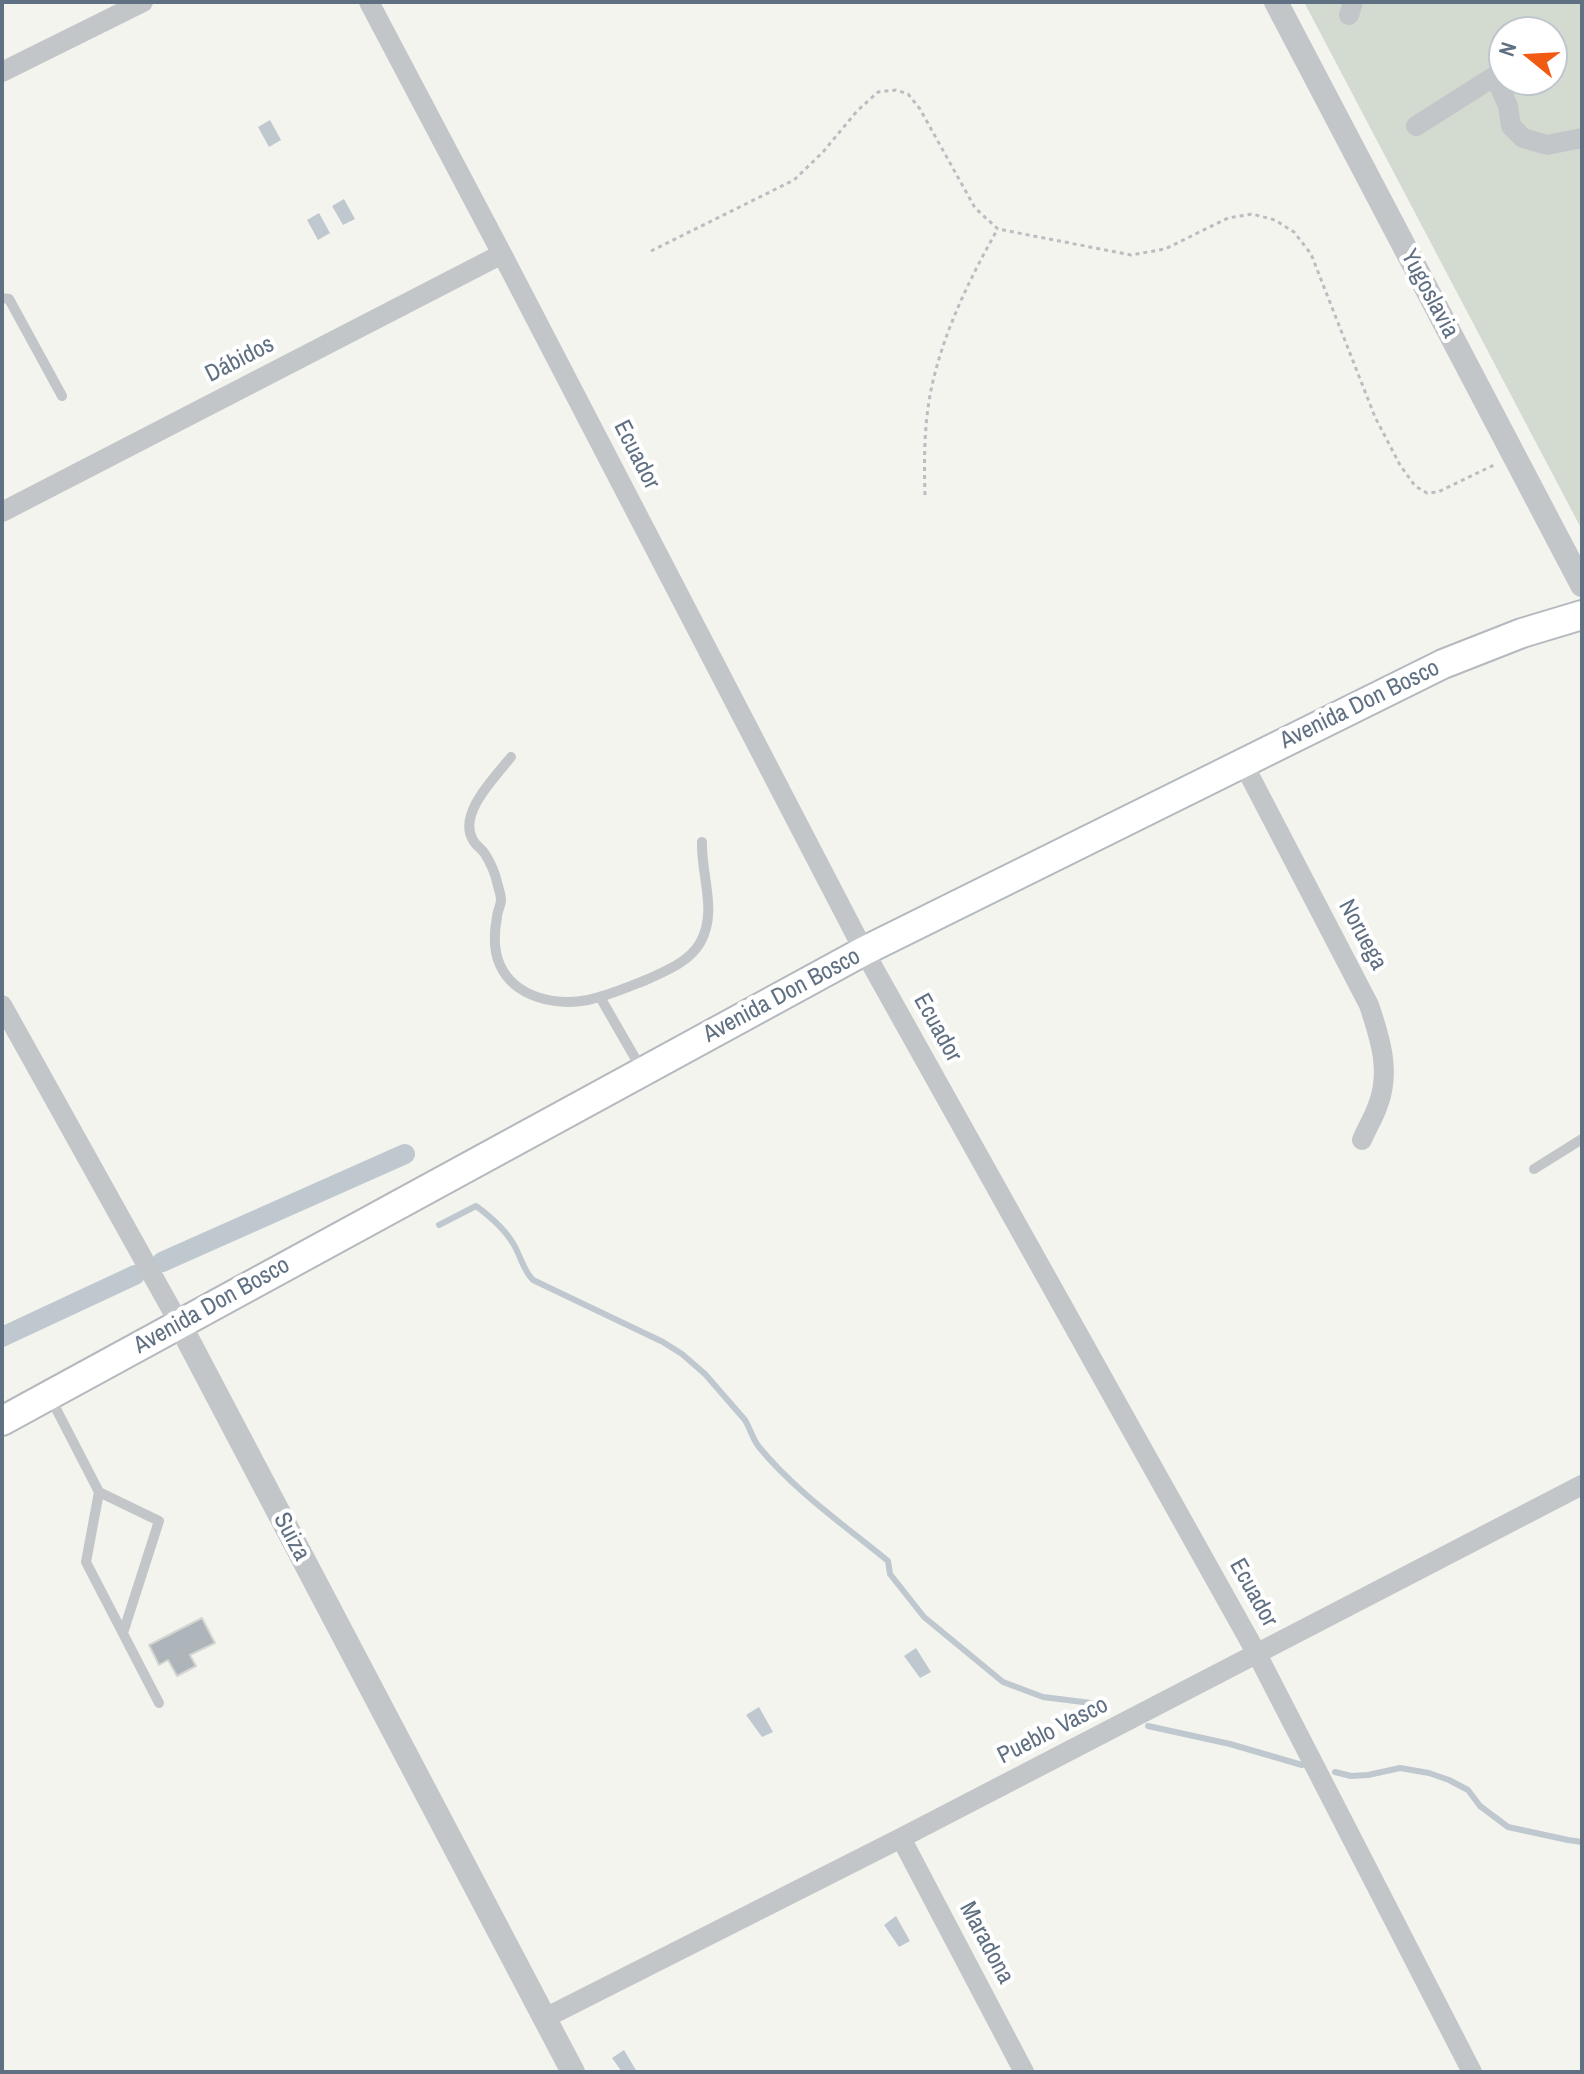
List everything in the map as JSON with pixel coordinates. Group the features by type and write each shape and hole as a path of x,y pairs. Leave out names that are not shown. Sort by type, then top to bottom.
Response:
{"main road":[{"name":"Avenida Don Bosco","path":"2,1421 864,951 1443,664 1522,633 1582,615"}],"street":[{"path":"2,72 143,2"},
{"name":"Ecuador","path":"369,2 864,951 1257,1654 1472,2072"},
{"name":"Yugoslavia","path":"1276,2 1582,585"},
{"path":"1416,126 1495,76 1508,106 1511,126 1523,138 1547,145 1582,138"},
{"name":"Dábidos","path":"2,512 502,254"},
{"name":"Noruega","path":"1243,763 1369,1005 1381,1039 1385,1065 1380,1103 1362,1140"},
{"name":"Suiza","path":"2,1005 179,1323 573,2072"},
{"name":"Pueblo Vasco","path":"545,2018 901,1838 1582,1485"},
{"name":"Maradona","path":"901,1838 1024,2072"}],"lane":[{"path":"2,298 9,299 62,396"},
{"path":"511,757 475,804 470,822 471,838 485,855 496,877 501,899 494,943 500,965 512,983 526,993 547,1001 587,1000 665,971 688,958 700,943 709,922 702,842"},
{"path":"600,997 643,1072"},
{"path":"1534,1169 1582,1139"},
{"path":"49,1395 99,1492 159,1521 123,1633"},
{"path":"99,1492 86,1562 159,1703"}],"path":[{"path":"651,251 794,180 878,92 896,90 908,94 920,109 975,208 998,229 1131,255 1165,249 1228,218 1252,214 1275,220 1294,232 1311,254 1375,417 1400,465 1415,486 1427,493 1438,492 1514,456"},
{"path":"925,495 924,450 931,391 951,323 998,229"}],"shaded area":[{"path":"1304,2 1582,2 1582,530"},
{"path":"270,120 281,140 269,147 258,127"},
{"path":"344,199 355,219 343,225 332,206"},
{"path":"319,213 330,233 318,240 307,220"},
{"path":"916,1648 931,1672 920,1678 904,1656"},
{"path":"759,1707 773,1732 762,1737 746,1715"},
{"path":"896,1916 910,1941 899,1947 884,1925"},
{"path":"624,2050 637,2072 622,2072 612,2058"}],"building":[{"path":"202,1618 215,1643 190,1655 196,1666 177,1676 168,1660 159,1665 149,1645"}],"waterway":[{"path":"162,1262 405,1154"},
{"path":"439,1225 476,1206 506,1234 533,1280 682,1354 705,1374 745,1420 757,1444 773,1463 820,1507 888,1561 890,1574 924,1617 1003,1682 1043,1697 1099,1704"},
{"path":"2,1337 135,1275"},
{"path":"1148,1726 1230,1744 1302,1765"},
{"path":"1335,1772 1351,1776 1368,1775 1400,1768 1429,1773 1468,1790 1480,1806 1508,1827 1582,1842"}]}
